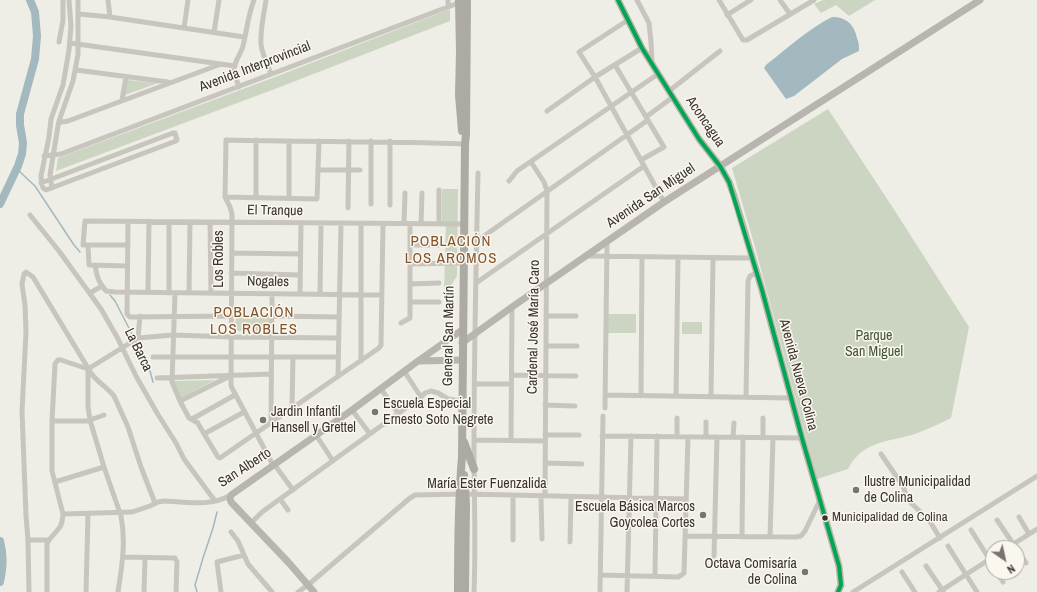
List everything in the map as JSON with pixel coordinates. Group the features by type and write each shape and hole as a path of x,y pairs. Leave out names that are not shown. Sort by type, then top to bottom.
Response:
{"main road":[{"name":"General San Martín","path":"463,1 459,95 462,134 465,144 462,330 462,457 466,495 465,592"},
{"path":"462,435 474,469"},
{"name":"General San Martín","path":"458,592 458,532 466,495"}],"street":[{"path":"59,42 63,20 63,0"},
{"path":"41,183 173,133 175,133 177,140 44,190 41,183 41,176 44,156 51,119 63,85 70,43 70,0"},
{"path":"52,188 50,180 59,121 76,70 79,44 78,0"},
{"path":"108,0 110,17"},
{"path":"184,28 188,0"},
{"path":"214,32 219,0"},
{"path":"239,87 234,71 242,49 250,10 254,0"},
{"path":"266,0 261,44 271,74"},
{"path":"448,0 448,6"},
{"name":"Aconcagua","path":"618,0 642,48 699,139 720,166"},
{"path":"637,0 649,23 652,63"},
{"path":"719,0 743,40 747,40 814,0"},
{"path":"727,14 751,0"},
{"path":"780,0 790,14"},
{"name":"Avenida San Miguel","path":"462,343 664,202 970,3 979,0"},
{"name":"Avenida Interprovincial","path":"44,156 61,154 463,1"},
{"path":"79,14 110,17 244,37"},
{"path":"628,20 579,52 595,77 664,202"},
{"path":"70,43 235,66"},
{"path":"547,111 595,77 642,48"},
{"path":"477,241 627,136 647,119 671,94 720,51"},
{"path":"200,61 202,66 201,71"},
{"path":"59,121 65,122 221,64"},
{"path":"615,64 664,147 641,160"},
{"path":"76,70 169,83"},
{"path":"508,180 517,171 658,74"},
{"path":"122,100 126,77"},
{"name":"Los Robles","path":"256,140 226,140 225,198 232,210 231,385 244,412 274,465 293,490"},
{"path":"256,198 256,140 319,142 390,141 465,144"},
{"path":"289,198 290,141"},
{"path":"348,208 349,141"},
{"path":"371,141 371,204"},
{"path":"390,141 390,205"},
{"path":"225,198 318,198 319,142"},
{"name":"Cardenal José María Caro","path":"531,162 544,182 547,191 545,463 542,539"},
{"path":"476,283 644,166"},
{"name":"Avenida Nueva Colina","path":"720,166 729,182 734,196 839,566 841,585 838,592"},
{"path":"318,170 360,170"},
{"path":"474,592 475,554 466,495 474,469 478,173"},
{"path":"439,190 439,224"},
{"path":"401,323 410,318 410,245 405,193"},
{"path":"421,224 422,193"},
{"name":"La Barca","path":"30,216 59,251 101,309 136,376 184,459 215,500"},
{"name":"El Tranque","path":"86,245 85,221 464,224"},
{"path":"128,221 127,314 130,317 231,316"},
{"path":"148,292 149,221"},
{"path":"169,222 174,316 172,382 189,418 198,423 220,458 379,348 381,345 383,224"},
{"path":"189,293 190,222"},
{"path":"210,222 211,293"},
{"path":"300,294 301,223"},
{"path":"320,294 321,223"},
{"path":"338,376 341,223"},
{"path":"361,223 361,361"},
{"path":"605,408 606,242"},
{"path":"127,266 89,265 86,245 128,245"},
{"path":"410,245 439,245"},
{"path":"232,253 300,254"},
{"path":"586,256 752,258"},
{"path":"641,396 642,257"},
{"path":"676,396 678,257"},
{"path":"711,397 713,258"},
{"path":"410,264 463,263"},
{"path":"90,293 102,286 96,277 96,265"},
{"path":"29,592 22,411 26,332 25,305 22,284 24,274 26,272 33,277 95,379 114,396 126,420 140,467 155,503"},
{"path":"746,397 748,281 750,276 756,272"},
{"path":"231,273 300,275"},
{"path":"410,284 439,283"},
{"name":"Nogales","path":"102,286 106,291 115,292 382,295"},
{"path":"271,423 272,294"},
{"path":"410,302 439,302"},
{"path":"511,440 512,307"},
{"path":"138,338 140,316"},
{"path":"272,316 339,317"},
{"path":"546,316 576,316"},
{"name":"San Alberto","path":"62,514 132,512 164,501 208,503 226,498 352,410 462,330"},
{"path":"88,369 138,338 173,335 339,338"},
{"path":"546,346 576,346"},
{"path":"153,357 338,356"},
{"path":"292,408 293,357"},
{"path":"47,592 47,543 60,527 62,522 62,514 52,471 52,421 55,364 58,360 63,360 88,369"},
{"path":"418,361 462,360"},
{"path":"88,369 88,407 90,420 123,524 124,557 118,592"},
{"path":"404,371 421,397"},
{"path":"157,378 271,374"},
{"path":"512,375 576,376"},
{"path":"180,401 231,376"},
{"path":"474,384 511,384"},
{"path":"381,389 398,413"},
{"path":"251,522 262,512 425,393 431,391 438,393 448,400 462,401"},
{"path":"192,419 235,395"},
{"path":"605,395 791,398"},
{"path":"545,406 575,406"},
{"path":"352,410 370,434"},
{"path":"204,434 244,412"},
{"path":"52,421 87,421 104,415"},
{"path":"600,592 603,416"},
{"path":"677,418 677,436"},
{"path":"763,418 763,437"},
{"path":"706,422 706,437"},
{"path":"733,437 734,423"},
{"path":"545,434 579,435"},
{"path":"316,435 333,461"},
{"path":"602,436 802,438"},
{"path":"627,592 631,436"},
{"path":"655,576 657,436"},
{"path":"601,575 678,577 683,574 685,570 688,436"},
{"path":"714,556 717,437"},
{"path":"742,537 743,437"},
{"path":"770,537 773,438"},
{"path":"474,440 545,441"},
{"path":"880,454 903,486 906,498 929,520 940,538"},
{"path":"545,463 582,464"},
{"path":"55,482 104,467"},
{"path":"853,592 1037,476"},
{"path":"231,495 231,502 289,563 314,592"},
{"name":"María Ester Fuenzalida","path":"298,592 410,498 415,496 466,495 686,499"},
{"path":"512,540 513,496"},
{"path":"570,542 571,497"},
{"path":"280,499 288,510"},
{"path":"686,536 801,536 805,531 820,500"},
{"path":"86,592 88,514"},
{"path":"1019,517 1029,534"},
{"path":"998,520 1011,540"},
{"path":"1023,540 1037,529"},
{"path":"971,530 985,550"},
{"path":"231,532 238,541 248,564 272,592"},
{"path":"28,540 49,540"},
{"path":"948,546 978,592"},
{"path":"221,592 217,562 244,555"},
{"path":"124,557 176,559 176,592"},
{"path":"144,592 145,558"},
{"path":"926,566 941,591 985,562"},
{"path":"902,572 915,592"},
{"path":"263,592 265,585"}],"green space":[{"path":"823,0 875,0 849,16 836,5 821,13 814,4"},
{"path":"450,9 450,21 56,171 58,158 275,77"},
{"path":"127,80 158,83 125,95"},
{"name":"Parque San Miguel","path":"828,109 969,327 951,418 920,432 870,447 855,459 848,469 817,479 755,247 732,168"},
{"path":"442,189 458,189 457,276 444,296 446,223 442,222"},
{"path":"606,314 636,314 636,333 606,333"},
{"path":"236,315 270,315 270,332 235,331"},
{"path":"682,322 702,322 702,334 682,334"},
{"path":"215,380 181,398 173,381"}],"water":[{"path":"832,17 841,18 849,22 856,33 859,51 842,59 794,96 786,99 764,68 806,33"}],"waterway":[{"path":"0,204 22,154 23,143 20,114 35,59 37,36 35,12 30,0"},
{"path":"18,166 20,172 35,186 80,252"},
{"path":"110,295 115,301 133,336"},
{"path":"136,343 148,364 153,382"},
{"path":"197,592 195,585 217,512"},
{"path":"0,541 3,562 0,582"}],"transit line":[{"path":"618,0 642,48 699,139 720,166 729,182 762,290 802,438 839,566 841,585 838,592"}],"place":[{"name":"Escuela Especial Ernesto Soto Negrete","path":"375,412"},
{"name":"Jardin Infantil Hansell y Grettel","path":"263,420"},
{"name":"Ilustre Municipalidad de Colina","path":"856,490"},
{"name":"Escuela Básica Marcos Goycolea Cortes","path":"703,515"},
{"name":"Municipalidad de Colina","path":"825,518"},
{"name":"Octava Comisaría de Colina","path":"805,572"}],"district":[{"name":"POBLACIÓN LOS AROMOS","path":"451,250"},
{"name":"POBLACIÓN LOS ROBLES","path":"254,322"}]}
